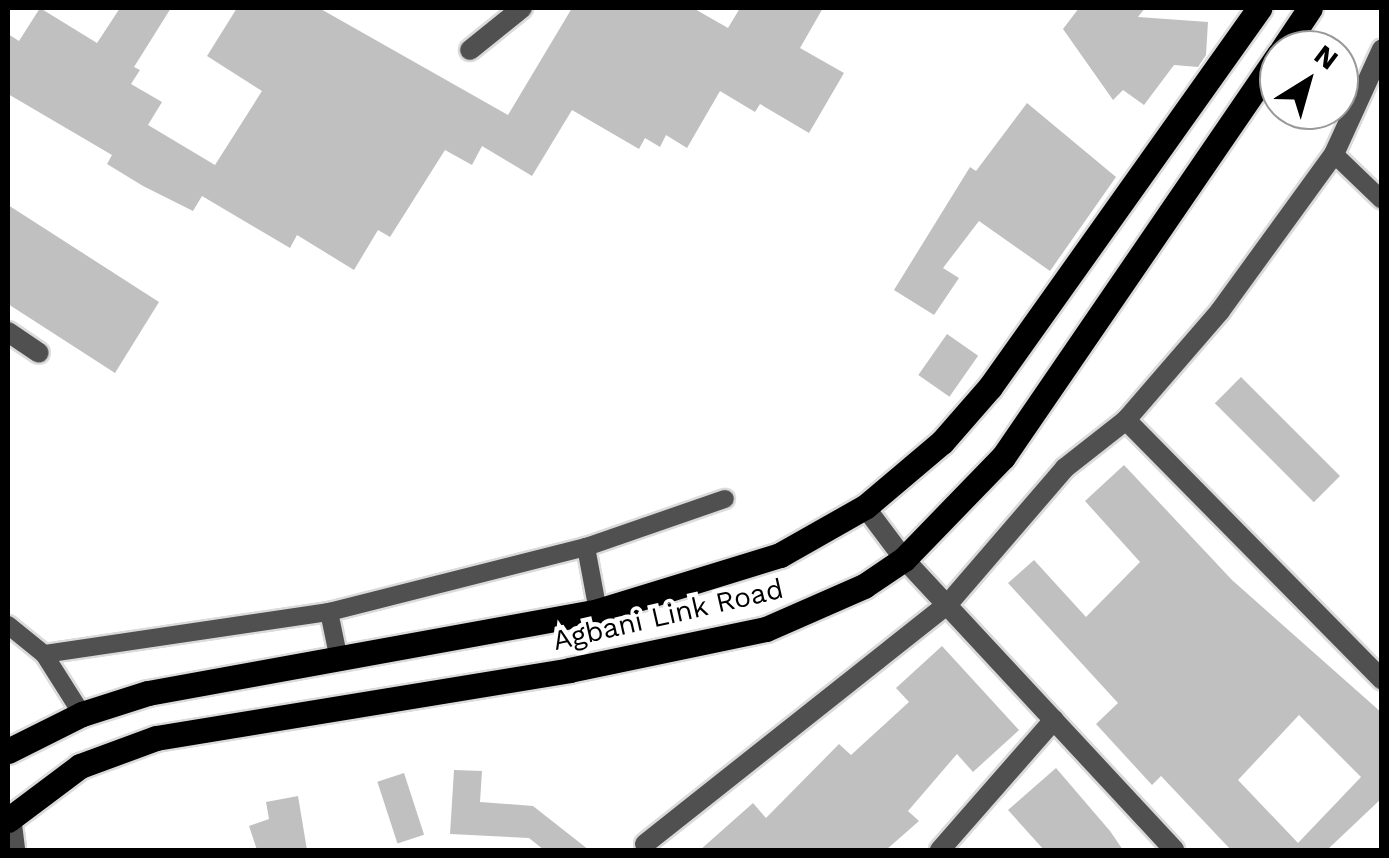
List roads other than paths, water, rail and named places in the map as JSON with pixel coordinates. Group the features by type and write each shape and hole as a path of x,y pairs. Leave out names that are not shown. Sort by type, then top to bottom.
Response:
{"main road":[{"name":"Agbani Link Road","path":"8,751 82,714 148,694 598,611 780,555 865,507 942,442 990,387 1259,8"},
{"name":"Agbani Link Road","path":"1295,30 1310,8"},
{"name":"Agbani Link Road","path":"9,818 80,766 156,738 569,670 766,629 864,586 904,559 1003,458 1259,83"}],"street":[{"path":"470,50 522,8"},
{"path":"645,844 948,604 1065,468 1126,420 1220,311 1334,154 1382,49"},
{"path":"8,332 39,353"},
{"path":"1126,420 1382,680"},
{"path":"865,507 904,559 1174,850"},
{"path":"940,850 1054,720"},
{"path":"9,818 15,850"}],"lane":[{"path":"1334,154 1382,200"},
{"path":"44,654 328,612 586,547 724,498"},
{"path":"586,547 598,611"},
{"path":"328,612 339,660"},
{"path":"8,625 44,654 82,714"}]}
